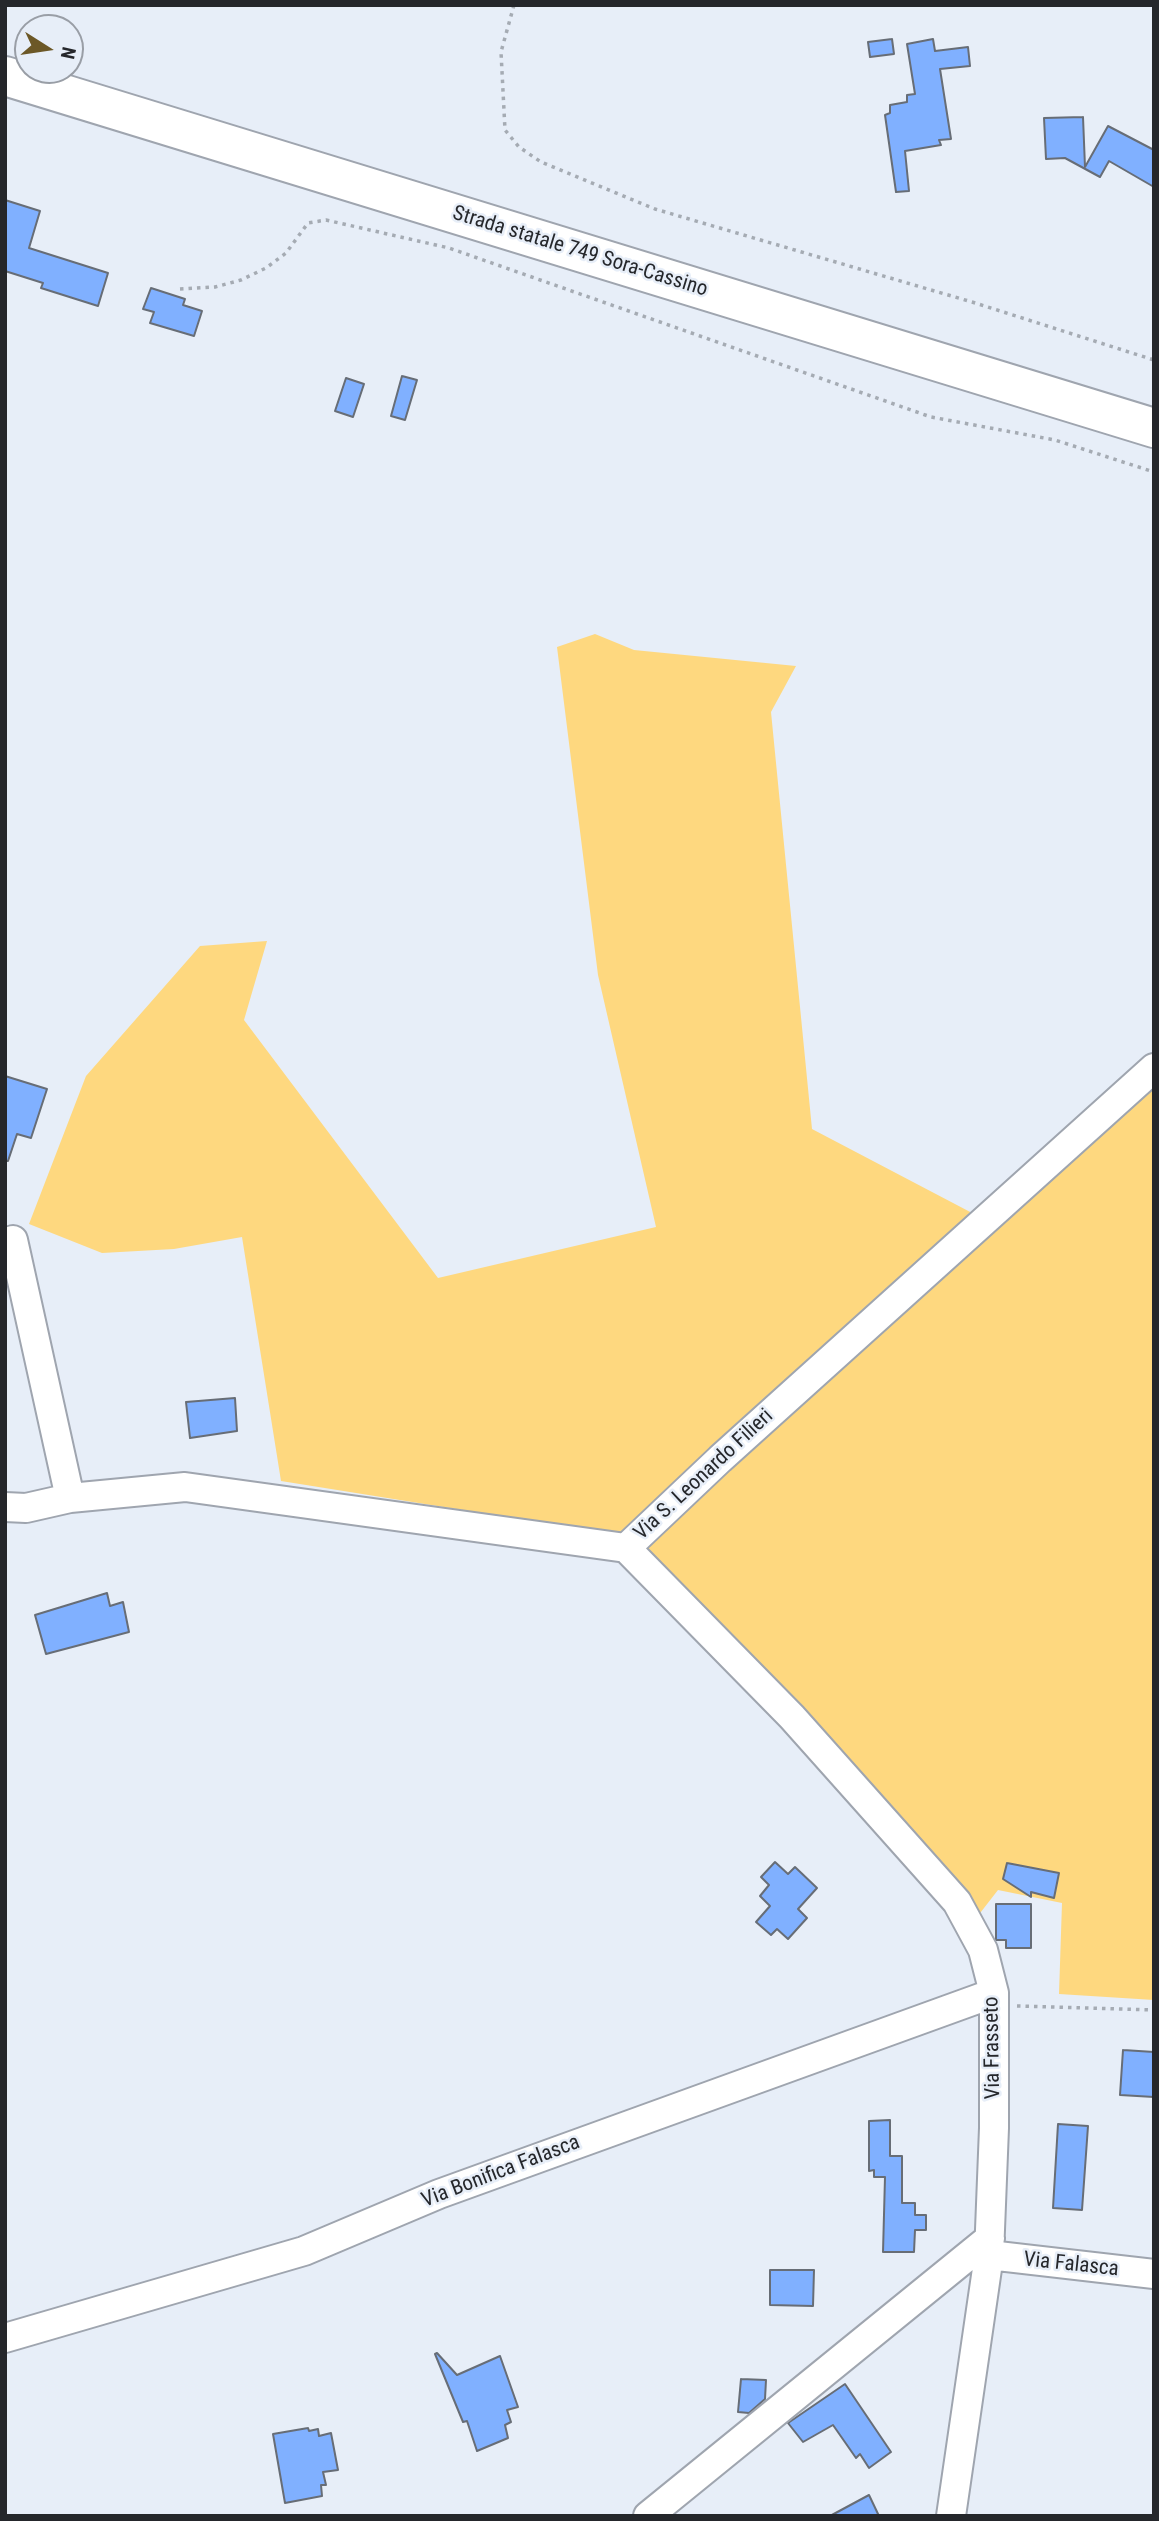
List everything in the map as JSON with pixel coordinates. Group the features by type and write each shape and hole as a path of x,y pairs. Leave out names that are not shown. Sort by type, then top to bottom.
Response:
{"highway":[{"name":"Strada statale 749 Sora-Cassino","path":"5,76 1154,428"}],"street":[{"path":"5,94 14,92 72,96"},
{"name":"Via S. Leonardo Filieri","path":"5,1507 26,1508 70,1498 185,1487 626,1548 720,1459 1154,1068"},
{"path":"13,1240 70,1498"},
{"name":"Via Frasseto","path":"626,1548 792,1717 957,1902 983,1950 994,1999 989,2247 951,2516"},
{"name":"Via Bonifica Falasca","path":"5,2338 304,2251 439,2193 994,1999"},
{"path":"648,2516 989,2247"},
{"name":"Via Falasca","path":"989,2247 1154,2274"}],"path":[{"path":"513,5 501,52 505,130 519,147 541,162 654,209 972,302 1154,360"},
{"path":"180,289 215,287 241,280 266,268 286,253 308,223 327,220 449,248 931,417 1055,440 1154,472"},
{"path":"994,1999 1154,2010"}],"shaded area":[{"path":"595,634 634,650 796,666 771,712 812,1129 974,1214 625,1536 281,1481 242,1237 174,1249 102,1253 29,1224 86,1076 200,946 267,941 244,1020 438,1278 656,1227 598,975 557,647"},
{"path":"1154,1085 1154,2000 1059,1994 1062,1903 998,1890 977,1917 647,1554 651,1532"}],"building":[{"path":"892,39 894,54 870,57 868,42"},
{"path":"933,39 935,51 968,47 970,66 940,69 951,139 939,140 941,145 905,151 909,191 896,192 885,115 890,113 890,105 907,102 907,95 915,94 907,44"},
{"path":"1083,117 1085,167 1108,126 1154,150 1154,187 1109,161 1100,177 1065,158 1046,159 1044,118"},
{"path":"5,200 40,211 29,248 108,273 98,306 41,288 43,283 5,271"},
{"path":"151,288 185,299 183,305 202,311 194,336 150,323 154,312 143,309"},
{"path":"402,376 417,380 405,420 391,416"},
{"path":"346,378 364,384 353,417 335,411"},
{"path":"5,1076 47,1089 31,1138 17,1134 8,1161 5,1161"},
{"path":"235,1398 237,1431 190,1438 186,1402"},
{"path":"107,1593 110,1606 123,1602 129,1632 46,1654 35,1615"},
{"path":"775,1862 788,1874 795,1867 817,1888 798,1909 807,1918 788,1939 777,1929 771,1935 756,1922 770,1906 760,1896 769,1885 761,1877"},
{"path":"1007,1863 1059,1873 1054,1898 1031,1892 1031,1897 1003,1879"},
{"path":"996,1904 1031,1904 1031,1948 1006,1948 1006,1940 996,1940"},
{"path":"1123,2050 1154,2052 1154,2097 1120,2095"},
{"path":"890,2120 890,2156 902,2156 902,2203 915,2203 915,2215 926,2215 926,2230 915,2230 914,2252 883,2252 885,2177 874,2177 874,2170 869,2171 869,2121"},
{"path":"1058,2124 1088,2126 1082,2210 1053,2208"},
{"path":"770,2270 814,2270 813,2306 770,2305"},
{"path":"437,2353 457,2375 500,2356 518,2407 507,2410 511,2422 505,2425 508,2438 477,2451 467,2421 463,2422 435,2354"},
{"path":"741,2379 766,2380 765,2399 749,2413 738,2412"},
{"path":"845,2384 891,2452 869,2468 860,2454 856,2458 833,2425 803,2442 788,2423"},
{"path":"308,2428 309,2431 318,2429 319,2436 331,2433 338,2470 323,2472 326,2485 321,2485 322,2496 285,2503 273,2434"},
{"path":"869,2495 879,2516 830,2516"}]}
